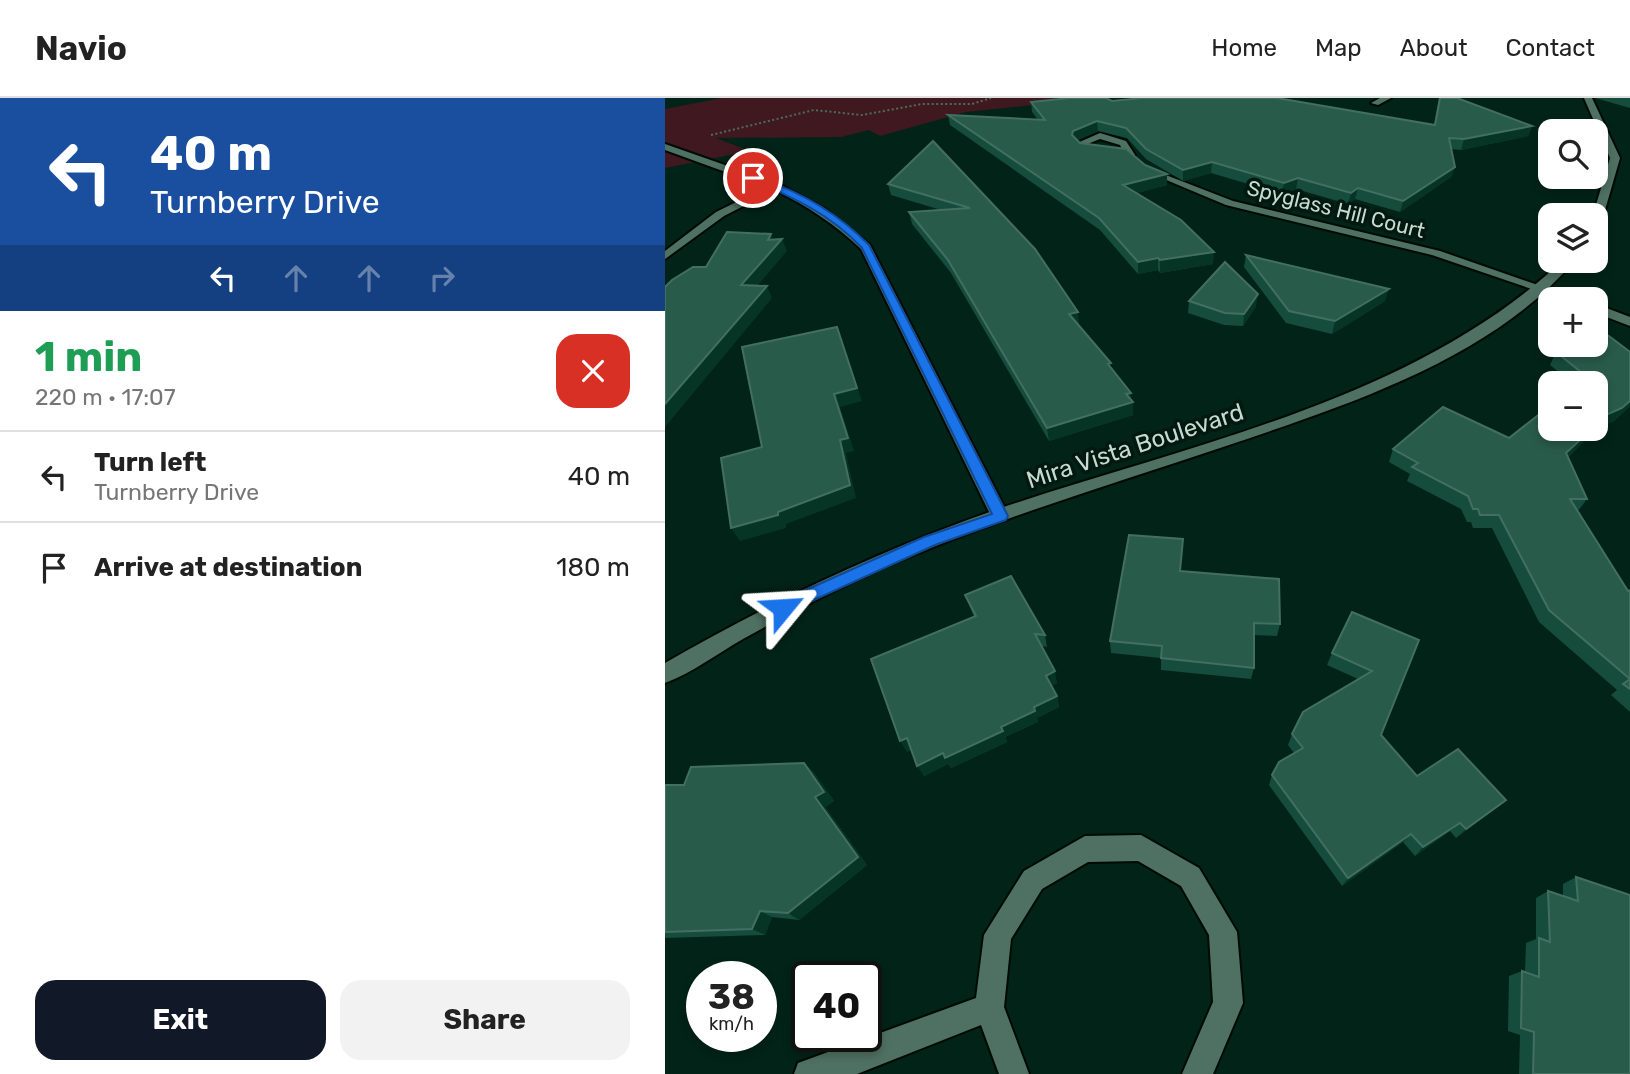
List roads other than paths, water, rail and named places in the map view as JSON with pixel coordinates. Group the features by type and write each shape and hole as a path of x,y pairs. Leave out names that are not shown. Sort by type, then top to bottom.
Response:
{"street":[{"path":"1375,103 1387,98"},
{"path":"1588,98 1615,158 1602,203"},
{"name":"Spyglass Hill Court","path":"1130,155 1084,149 1079,144 1107,136 1123,143 1130,155 1150,171 1230,203 1366,234 1540,287"},
{"path":"665,147 776,186 822,209 846,226 866,247 1000,516"},
{"path":"665,256 720,214 776,186"},
{"name":"Mira Vista Boulevard","path":"1540,287 1555,273"},
{"name":"Mira Vista Boulevard","path":"665,674 733,633 832,583 929,541 1307,414 1398,379 1521,305 1538,289"},
{"path":"1608,313 1630,322"},
{"path":"1014,1074 989,1007 998,935 1033,880 1085,849 1140,848 1190,877 1223,932 1228,1003 1197,1074"},
{"path":"809,1074 844,1064 989,1007"}]}
